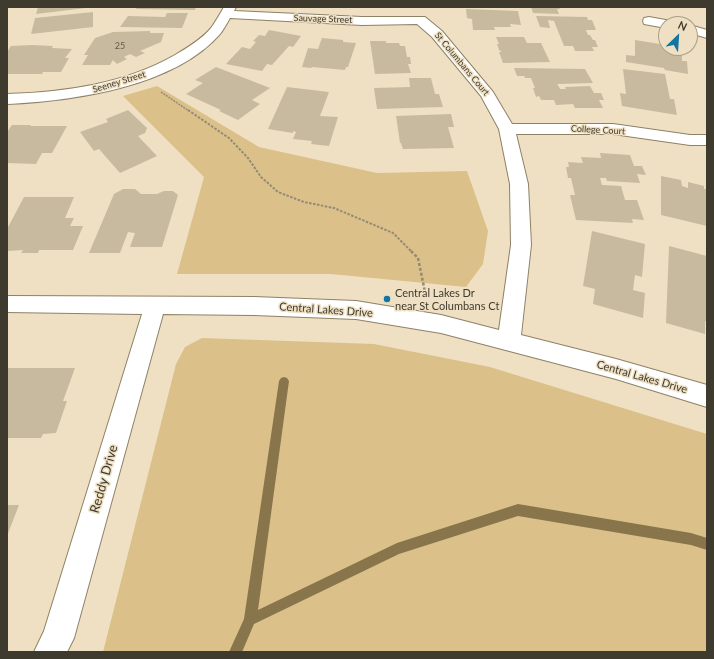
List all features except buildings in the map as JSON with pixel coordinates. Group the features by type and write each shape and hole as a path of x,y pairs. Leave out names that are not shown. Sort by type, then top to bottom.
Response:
{"street":[{"name":"Sauvage Street","path":"229,11 340,20 423,14"},
{"name":"Seeney Street","path":"7,99 56,97 85,92 137,78 180,58 198,47 222,24 229,11"},
{"name":"St Columbans Court","path":"423,14 437,34 488,95 507,129 519,184 521,245 509,341"},
{"path":"649,21 658,23"},
{"name":"College Court","path":"507,129 612,129 690,140 707,140"},
{"path":"690,140 707,154"},
{"name":"Central Lakes Drive","path":"7,304 155,304 356,310 442,324 707,396"},
{"name":"Reddy Drive","path":"50,652 58,638 155,304"}],"path":[{"path":"157,89 229,138 248,158 261,177 278,192 304,202 334,208 392,233 418,258 426,292"}],"shaded area":[{"path":"157,86 259,147 377,173 467,171 488,231 483,264 466,287 331,274 177,274 204,177 123,96"},
{"path":"202,338 374,344 490,367 707,434 707,652 103,652 176,364 185,347"}],"waterway":[{"path":"250,620 284,381"},
{"path":"250,620 397,549 518,510 691,539 707,544"},
{"path":"235,652 250,620"}],"place":[{"name":"Central Lakes Dr near St Columbans Ct","path":"387,299"}]}
